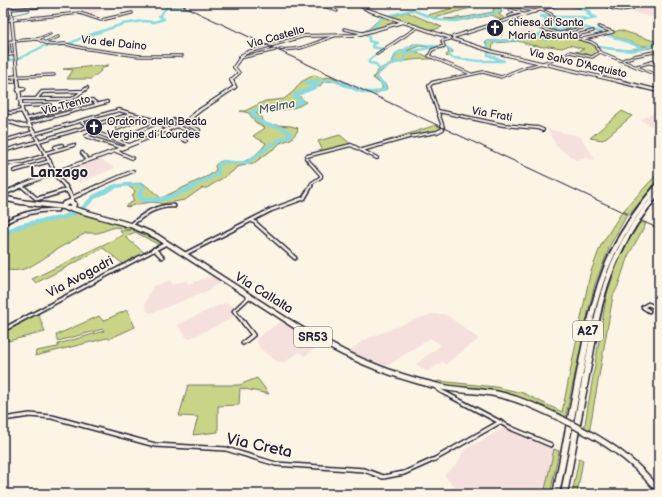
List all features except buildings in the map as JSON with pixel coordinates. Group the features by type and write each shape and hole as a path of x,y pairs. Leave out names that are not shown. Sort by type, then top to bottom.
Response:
{"highway":[{"name":"A27","path":"556,494 599,282 611,251 623,229 635,212 659,185"},
{"name":"A27","path":"564,494 598,313 606,284 624,238 641,213 659,192"}],"main road":[{"name":"SR53","path":"3,198 53,206 69,203"},
{"name":"Via Callalta","path":"69,203 70,208 143,229 185,254 308,334 341,352 385,370 437,386 511,397 562,419 602,440 629,458 638,466 659,491"},
{"name":"Via Callalta","path":"69,203 83,211"},
{"path":"69,203 70,208"}],"street":[{"path":"3,82 14,82 15,76 16,59 10,3"},
{"path":"11,9 37,7 58,3"},
{"path":"333,3 326,6 337,11"},
{"path":"356,3 370,11 452,38"},
{"path":"360,5 373,3"},
{"path":"519,3 515,6 535,12"},
{"path":"532,3 553,6"},
{"path":"471,74 429,56 432,50 443,47 442,41 561,3"},
{"path":"602,3 606,7 633,8 619,3"},
{"path":"637,3 643,4"},
{"path":"509,9 525,15"},
{"path":"541,10 551,14 554,20 568,28"},
{"path":"3,21 80,14 101,20 132,13"},
{"path":"509,16 519,13"},
{"path":"511,20 596,44 597,50 600,52 623,60 659,76"},
{"name":"Via Castello","path":"240,58 242,55 304,36 362,33 403,22"},
{"path":"377,54 419,27"},
{"path":"582,39 613,32 599,27"},
{"path":"560,33 582,28"},
{"path":"344,29 362,33"},
{"path":"571,36 593,31"},
{"name":"Via del Daino","path":"3,43 37,39 50,34"},
{"name":"Via Castello","path":"280,49 290,51 297,50 321,39 338,35"},
{"path":"46,42 58,37"},
{"name":"Via Salvo D'Acquisto","path":"452,38 486,50 659,91"},
{"name":"Via del Daino","path":"37,39 51,45 68,45 142,56 182,56"},
{"path":"3,43 9,44 10,55"},
{"name":"Via Castello","path":"240,58 275,50"},
{"path":"623,60 634,56 659,51"},
{"path":"362,150 409,137 437,132 443,128 430,84 471,74 487,72 501,77 523,68 541,64 570,52 592,57 600,52"},
{"path":"3,56 15,54"},
{"path":"3,194 41,178 62,172 68,167 129,146 183,123 234,88 231,80 239,73 234,68 240,58"},
{"path":"637,66 659,60"},
{"path":"650,62 659,65"},
{"path":"3,77 54,75"},
{"path":"15,76 20,89 18,94 22,111 53,166 55,174"},
{"path":"19,99 72,99 87,88"},
{"path":"37,98 42,92 83,91"},
{"path":"26,119 92,100 98,104"},
{"name":"Via Trento","path":"29,125 107,102"},
{"path":"20,106 50,105"},
{"path":"3,110 11,113 22,111"},
{"path":"3,141 119,110 144,117 168,129"},
{"name":"Via Frati","path":"438,111 498,124 538,128 544,130"},
{"path":"3,152 131,114"},
{"path":"117,129 144,117"},
{"path":"3,120 23,126 29,125"},
{"path":"174,120 199,130"},
{"path":"81,121 87,127 104,136 129,146"},
{"path":"117,140 158,123"},
{"path":"177,126 190,132"},
{"path":"165,131 186,141"},
{"path":"93,133 86,136 123,148"},
{"path":"57,150 55,147 62,145"},
{"path":"3,164 23,162 74,145"},
{"path":"185,254 271,210 308,195 312,183 321,177 306,157 349,145 377,158"},
{"path":"116,151 132,158"},
{"path":"82,152 88,160"},
{"path":"14,171 50,161"},
{"path":"53,166 62,172"},
{"path":"69,203 133,171"},
{"path":"60,179 62,172"},
{"name":"Via Callalta","path":"55,174 67,190 69,203"},
{"path":"21,186 37,200 67,190"},
{"path":"130,225 143,214 158,206 174,206"},
{"path":"3,223 30,212 47,209 57,210"},
{"path":"252,220 295,258"},
{"name":"Via Avogadri","path":"3,330 167,243"},
{"path":"154,250 162,257"},
{"path":"242,343 253,335 234,311 249,297"},
{"path":"649,311 643,306 648,304 659,309"},
{"name":"Via Callalta","path":"437,386 439,390 500,422 551,445"},
{"name":"Via Creta","path":"3,419 30,415 52,417 154,445 226,449 276,464 364,470 383,477 404,473 434,459 500,422"}],"shaded area":[{"path":"137,3 92,13 72,4"},
{"path":"653,4 659,7 659,19 630,12"},
{"path":"223,24 375,94 442,128 221,25"},
{"path":"525,29 533,31 535,34 534,36 516,40 504,36"},
{"path":"659,110 659,130 640,120"},
{"path":"444,127 630,214 629,215 444,129"},
{"path":"547,129 580,136 595,159 590,160 586,157 576,160 557,147"},
{"path":"98,158 115,168 79,183 76,178 65,181 63,178 64,175 79,171 75,165"},
{"path":"212,276 221,283 207,291 152,313 147,311 145,304 149,293 154,286 170,280 173,284 186,281 189,284"},
{"path":"227,303 241,311 229,320 188,339 177,325 217,306"},
{"path":"432,314 445,314 479,339 447,363 448,365 442,362 427,372 416,364 441,345 430,338 384,368 347,353 362,341"},
{"path":"281,321 321,345 304,356 299,352 284,363 276,361 259,348 256,339"},
{"path":"504,428 554,449 544,494 539,494 530,489 523,494 461,494 444,475 457,464 464,450"}],"green space":[{"path":"471,3 488,3 435,18 428,15"},
{"path":"495,3 500,3 498,5 502,12 499,14 506,20 465,33 463,32 502,20 492,15 467,20 444,19 467,17 493,12"},
{"path":"407,12 442,27 431,31 389,17"},
{"path":"384,16 401,22 362,32 369,28"},
{"path":"620,30 654,41 659,40 659,42 651,48 630,51 598,47 628,50 650,46 641,46 608,34"},
{"path":"548,31 594,44 598,52 595,54 595,57 590,57 576,52 584,49 570,45 562,48 549,46 544,47 518,41 494,43 492,51 479,48 488,47 485,42 488,41 524,39"},
{"path":"413,44 447,47 453,52 447,57 446,55 449,53 447,48 419,46 407,51 415,51 433,59 410,60 388,67 377,77 386,85 387,89 375,94 373,93 382,90 382,85 373,78 379,69 391,64 396,53"},
{"path":"109,65 100,70 101,71 91,79 67,79 73,70 63,69"},
{"path":"314,75 323,78 330,76 350,85 345,86 334,81 323,82 320,86 298,95 306,102 294,108 254,112 261,116 263,124 298,128 297,132 291,139 280,143 254,163 237,167 232,172 207,188 202,188 185,200 162,204 150,202 128,207 125,206 134,201 132,197 135,191 125,184 143,183 161,198 210,175 216,170 215,166 220,161 241,162 252,157 262,149 266,143 253,136 265,128 255,122 249,113 240,111 245,111 265,101 284,99 294,91 301,82"},
{"path":"622,111 632,116 603,140 590,138"},
{"path":"436,125 442,128 439,131 407,137 361,149"},
{"path":"340,135 352,145 323,151 318,141"},
{"path":"659,172 659,179 630,214 623,211"},
{"path":"622,212 627,215 608,249 595,284 565,420 520,399 434,384 438,381 496,387 523,393 562,412 590,274 601,245"},
{"path":"76,213 135,229 163,243 159,245 135,232 125,237 145,253 123,264 103,248 36,283 32,279 123,235 120,231 130,230 115,227 98,233 86,233 24,269 3,269 3,235 9,230 22,224 62,218"},
{"path":"639,221 646,224 628,256 613,296 589,433 584,430 607,293 621,254"},
{"path":"127,310 135,327 109,339 107,338 35,356 36,351 58,347 58,344 104,331 103,329 58,341 56,335 99,316 103,321"},
{"path":"38,313 45,332 8,341 8,339 3,338 3,332"},
{"path":"257,378 269,394 240,388 239,405 218,406 218,432 193,435 198,417 179,416 188,385 239,385"},
{"path":"554,449 559,451 550,494 544,494"},
{"path":"579,458 583,460 577,494 572,494"}],"waterway":[{"path":"13,15 30,11 28,7 22,3"},
{"path":"3,61 18,59 44,46 67,45 81,38 123,24 143,21 154,22 164,19 159,16 167,7 203,3"},
{"path":"387,16 412,10 439,20 456,21 496,13 500,11 497,6 498,3"},
{"path":"557,26 596,18 587,14 591,12 572,5 580,3"},
{"path":"3,19 10,16"},
{"path":"380,71 376,64 369,63 369,60 383,49 372,47 373,44 376,43 369,41 369,37 363,33 376,27 375,25 381,18 386,16"},
{"path":"551,17 540,16 546,18 545,21 557,26"},
{"path":"552,17 579,17 587,19"},
{"path":"536,35 556,28 557,26"},
{"path":"555,31 580,26 606,34"},
{"name":"Melma","path":"380,71 393,64 397,53 417,44 448,48 451,51 449,56 453,58 480,61 504,61 488,55 488,42 526,39 536,35"},
{"path":"536,35 547,40"},
{"path":"608,35 641,47"},
{"path":"600,47 637,50 659,41"},
{"path":"394,63 404,61 405,53 433,47"},
{"name":"Melma","path":"380,71 376,78 381,82"},
{"name":"Melma","path":"315,81 330,80 339,82"},
{"name":"Melma","path":"194,186 218,174 219,164 225,162 248,162 272,144 289,136 291,134 286,130 261,122 251,112 277,109 302,102 302,100 295,97 295,95 318,86 306,83 315,81"},
{"name":"Melma","path":"308,82 315,81"},
{"name":"Melma","path":"337,81 360,91 371,93 385,89 381,82"},
{"name":"Melma","path":"115,187 125,185 142,186"},
{"name":"Melma","path":"142,186 143,188 139,195 141,199 148,200 162,199 194,186"},
{"name":"Melma","path":"83,208 94,197 115,187"},
{"name":"Melma","path":"3,236 11,230 29,223 58,219 77,212"},
{"name":"Melma","path":"3,247 3,258"}],"railway":[{"path":"177,3 629,215"},
{"path":"640,220 659,229"}],"place":[{"name":"chiesa di Santa Maria Assunta","path":"495,28"},
{"name":"Oratorio della Beata Vergine di Lourdes","path":"94,127"}],"district":[{"name":"Lanzago","path":"59,172"}]}
